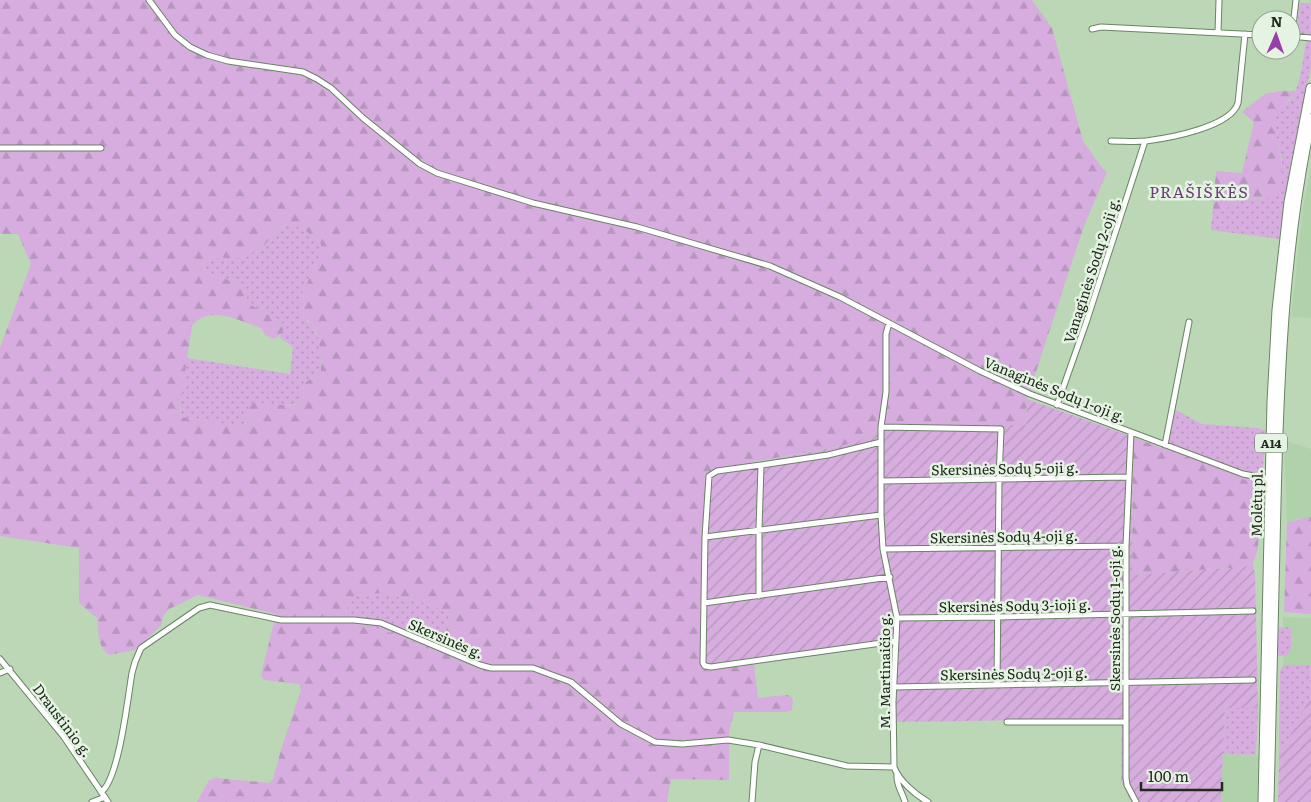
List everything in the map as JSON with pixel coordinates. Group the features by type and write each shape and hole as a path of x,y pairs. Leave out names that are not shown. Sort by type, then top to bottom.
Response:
{"highway":[{"name":"Molėtų pl.","path":"1263,802 1274,362 1281,264 1294,172 1311,88"},
{"name":"Molėtų pl.","path":"1269,802 1280,369 1288,262 1297,196 1311,119"}],"street":[{"name":"Vanaginės Sodų 1-oji g.","path":"149,0 175,35 190,47 207,55 228,61 302,72 317,79 331,88 363,118 420,164 437,174 533,203 638,227 770,266 840,297 980,371 1057,405 1243,474 1270,479"},
{"path":"1218,33 1219,0"},
{"path":"1092,29 1101,27 1251,34"},
{"path":"1111,141 1145,141 1172,136 1208,126 1235,112 1238,102 1245,34"},
{"name":"Vanaginės Sodų 2-oji g.","path":"1057,405 1086,323 1145,141"},
{"path":"0,148 101,148"},
{"path":"1165,445 1189,322"},
{"name":"M. Martinaičio g.","path":"889,323 886,334 886,392 881,442 882,482 880,515 884,549 897,618 894,687 894,768"},
{"path":"882,427 1001,429 997,684"},
{"name":"Skersinės Sodų 1-oji g.","path":"1131,432 1126,546 1124,682 1126,778 1127,786 1136,802"},
{"path":"881,442 828,455 717,471 709,476 705,536 703,663 706,666 896,641"},
{"path":"759,596 761,465"},
{"name":"Skersinės Sodų 5-oji g.","path":"882,482 1128,476"},
{"path":"705,536 880,515"},
{"name":"Skersinės Sodų 4-oji g.","path":"884,549 1126,546"},
{"path":"704,603 890,576"},
{"name":"Skersinės g.","path":"105,797 118,756 132,673 141,648 199,608 210,605 281,620 354,620 388,625 480,665 491,668 533,668 571,682 621,724 656,742 682,744 728,740 759,745 847,766 894,768"},
{"name":"Skersinės Sodų 3-ioji g.","path":"897,618 1252,610"},
{"name":"Draustinio g.","path":"0,659 64,737 105,797"},
{"path":"0,673 10,669"},
{"name":"Skersinės Sodų 2-oji g.","path":"894,687 1253,680"},
{"path":"1007,722 1125,722"},
{"path":"752,802 754,762 759,745"},
{"path":"894,768 897,774 915,793 928,802"},
{"path":"897,774 898,786 905,802"},
{"path":"92,802 105,797"}],"shaded area":[{"path":"1311,166 1311,318 1291,317 1303,209"},
{"path":"1284,440 1311,449 1311,517 1287,523"},
{"path":"1283,615 1284,617 1311,618 1311,665 1283,665 1288,627 1283,627"},
{"path":"1223,754 1261,756 1259,802 1221,802"}],"green space":[{"path":"0,0 1032,0 1052,28 1083,141 1107,172 1084,226 1027,399 1026,425 881,425 878,430 855,443 716,469 708,671 754,664 758,698 790,696 793,700 792,710 785,712 734,712 729,732 729,780 671,779 667,802 197,802 209,780 216,778 269,783 273,779 301,690 299,684 264,680 261,675 276,614 198,595 169,609 163,616 161,626 135,650 109,655 100,643 97,618 79,603 79,548 0,536 0,348 31,264 18,234 0,234","holes":["291,224 304,229 321,244 321,253 299,301 300,313 312,324 319,340 321,371 306,382 297,404 290,406 254,402 249,405 245,427 182,417 180,410 181,399 192,326 199,319 216,315 234,318 261,328 265,335 273,339 281,334 283,329 281,321 249,304 242,288 232,281 205,272 203,264 208,260 219,258 243,258 249,256 263,246 281,225","381,593 422,602 449,612 442,654 433,652 392,633 349,623 345,612 355,596"]},
{"path":"1300,3 1311,3 1311,67 1290,167 1280,239 1211,230 1213,210 1223,208 1242,199 1262,199 1280,184 1282,164 1274,121 1278,109 1293,96 1300,78 1306,40 1301,33 1301,10 1299,10"},
{"path":"1280,91 1296,91 1279,109 1275,117 1282,172 1282,183 1278,191 1268,198 1242,199 1225,209 1213,210 1216,171 1242,173 1254,122 1242,112 1265,94"},
{"path":"291,224 304,229 321,244 321,253 299,301 307,321 312,324 319,340 321,371 306,382 297,404 248,410 245,427 182,417 180,403 187,358 290,374 293,347 279,337 283,331 281,321 249,304 242,288 237,284 205,272 203,264 208,260 219,258 243,258 249,256 263,246 281,225"},
{"path":"1027,399 1133,437 1132,575 1244,567 1253,564 1255,576 1258,708 1225,708 1221,802 1131,802 1121,781 1122,719 895,722 898,644 708,671 700,667 707,476 710,472 855,443 878,430 881,424 1026,425"},
{"path":"1174,409 1202,424 1257,428 1267,431 1260,488 1258,485 1166,451"},
{"path":"1133,437 1258,485 1260,488 1258,548 1253,564 1244,567 1132,575"},
{"path":"1311,517 1311,614 1284,612 1287,523"},
{"path":"381,593 422,602 449,612 442,654 433,652 392,633 349,623 345,612 355,596"},
{"path":"1288,627 1291,630 1291,650 1287,655 1280,656 1276,654 1277,629"},
{"path":"1283,665 1311,665 1311,695 1279,758 1280,672"},
{"path":"1311,695 1311,802 1278,802 1279,758"},
{"path":"1225,707 1258,708 1256,755 1223,754"}],"district":[{"name":"PRAŠIŠKĖS","path":"1199,191"}]}
